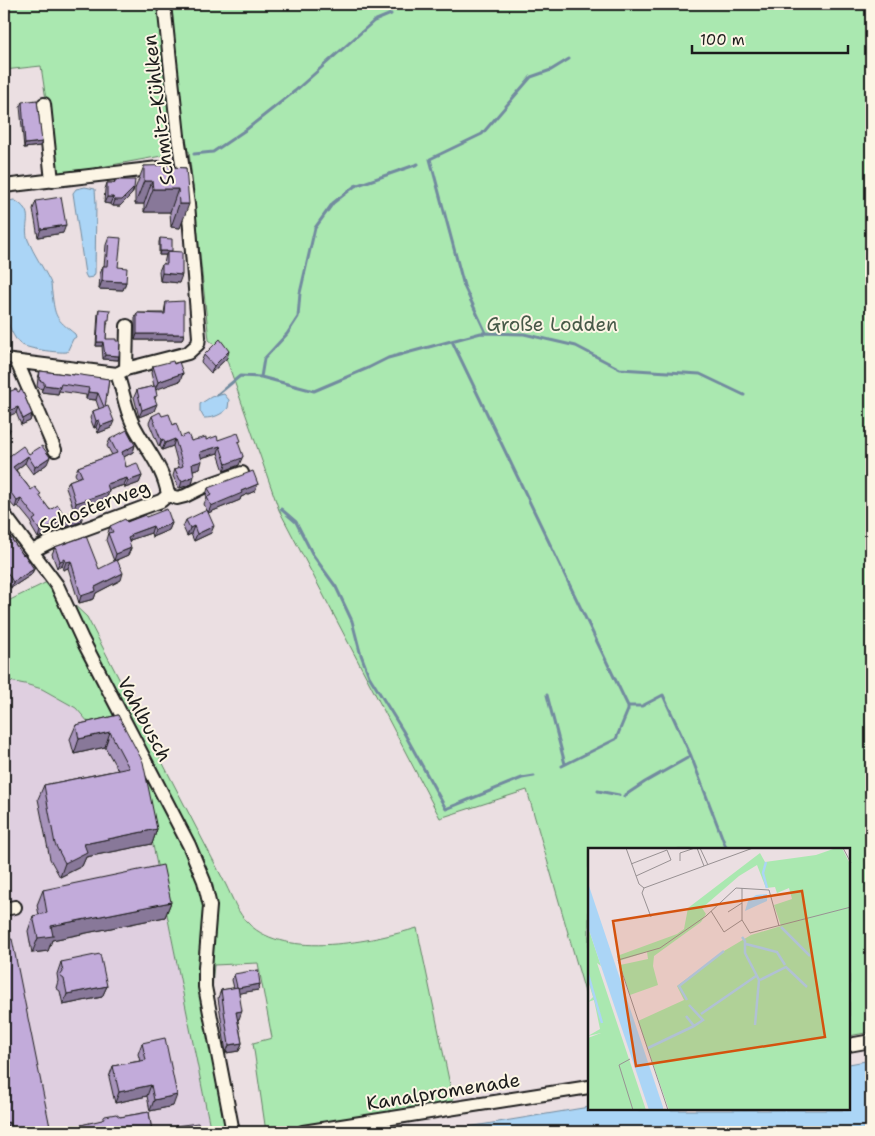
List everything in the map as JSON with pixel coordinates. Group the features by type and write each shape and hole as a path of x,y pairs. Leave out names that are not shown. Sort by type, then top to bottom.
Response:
{"street":[{"name":"Schmitz-Kühlken","path":"4,360 122,371 188,353 198,344 188,204 164,4"},
{"path":"44,104 52,181"},
{"path":"4,186 182,165"},
{"path":"122,371 127,326"},
{"path":"17,362 55,450"},
{"name":"Schosterweg","path":"122,371 132,423 155,460 165,482 168,495"},
{"name":"Schosterweg","path":"168,495 173,497 185,496 223,479 242,473"},
{"name":"Schosterweg","path":"32,552 52,541 161,501 168,495"},
{"name":"Vahlbusch","path":"4,514 58,587 78,631 189,845 206,887 210,906 205,987 233,1132"},
{"path":"850,1044 871,1041"},
{"name":"Kanalpromenade","path":"303,1132 588,1087"}],"shaded area":[{"path":"4,680 42,689 76,708 95,730 138,771 211,1132 4,1132"}],"green space":[{"name":"Große Lodden","path":"4,4 871,4 871,1032 850,1036 850,848 588,848 588,1003 527,790 440,818 279,510 224,352 209,340 189,151 57,175 41,66 4,70"},
{"path":"49,581 87,617 236,905 249,924 265,935 285,942 307,945 354,942 417,928 454,1104 266,1132 253,1043 272,1038 258,963 214,965 213,1007 215,1028 238,1132 211,1132 138,771 95,730 76,708 42,689 4,680 4,598 6,602"}],"water":[{"path":"85,187 95,189 96,204 95,273 93,277 87,278 73,193 76,189"},
{"path":"14,200 25,209 27,214 28,240 51,282 55,312 63,324 75,334 76,337 73,339 67,352 42,350 22,345 14,335 8,321 3,299 4,202"},
{"path":"224,394 229,400 228,408 217,416 204,418 200,411 200,404 211,397"},
{"path":"871,1060 871,1132 438,1132 588,1107 588,1111 850,1111 850,1064"}],"building":[{"path":"37,100 42,142 25,144 22,102"},
{"path":"173,165 173,167 186,168 189,204 179,204 178,189 153,189 152,181 144,181 144,166"},
{"path":"115,180 135,180 134,188 122,200 107,197 107,183 115,183"},
{"path":"61,197 66,225 41,229 36,201"},
{"path":"109,237 121,238 118,267 127,268 126,282 102,281 103,266 107,266"},
{"path":"160,238 172,239 172,251 160,251"},
{"path":"167,251 182,252 182,275 162,273 162,264 167,264"},
{"path":"184,301 184,334 137,334 137,313 165,314 166,302"},
{"path":"99,309 110,310 109,320 107,320 106,339 120,341 119,356 105,355 103,342 97,342"},
{"path":"4,327 7,327 5,342 4,342"},
{"path":"220,339 229,351 214,366 204,355"},
{"path":"173,361 174,364 179,362 183,373 158,382 153,366"},
{"path":"4,363 11,364 8,392 16,389 18,392 22,390 32,414 23,419 18,407 4,413"},
{"path":"40,371 109,379 105,407 108,406 114,421 101,426 99,420 96,421 93,411 104,407 98,393 88,392 89,388 61,384 60,387 44,385 44,382 39,380"},
{"path":"155,386 157,396 154,397 157,404 142,410 137,390"},
{"path":"160,412 162,416 169,414 173,425 176,423 181,437 188,434 191,441 206,437 206,440 217,436 218,440 238,433 241,441 238,442 242,458 226,464 220,446 200,452 202,461 192,464 194,476 182,481 180,480 175,469 183,466 175,439 165,443 163,439 161,440 152,416"},
{"path":"4,423 10,429 6,434 4,432"},
{"path":"127,430 135,445 122,452 126,467 137,463 142,476 128,481 127,478 107,484 109,491 76,503 69,481 82,476 78,467 117,453 110,439"},
{"path":"23,446 29,454 42,446 50,457 35,467 28,456 13,467 31,490 35,487 50,510 58,505 64,515 81,508 83,515 64,520 40,531 33,520 36,518 21,499 17,501 4,486 4,452 8,457"},
{"path":"253,471 258,484 211,506 207,497 212,495 208,488"},
{"path":"167,509 172,523 155,530 153,526 131,534 132,536 128,538 131,548 116,554 108,533 113,532 110,526 125,519 127,522"},
{"path":"207,510 214,526 197,534 194,526 190,528 186,520"},
{"path":"4,529 34,569 13,582 4,567"},
{"path":"86,536 99,569 117,560 123,573 95,587 96,591 81,596 71,561 66,562 65,559 60,561 55,547"},
{"path":"118,715 143,762 157,829 84,844 87,852 65,863 55,844 44,785 129,768 110,732 79,739 76,725"},
{"path":"163,865 171,902 51,926 53,936 38,938 33,916 47,913 43,890"},
{"path":"12,939 51,1132 11,1132 9,1122 4,1123 4,940"},
{"path":"100,954 107,986 67,994 64,979 60,976 63,972 61,962"},
{"path":"258,970 260,984 237,987 234,974"},
{"path":"238,987 242,1011 236,1012 242,1043 229,1045 221,990"},
{"path":"165,1038 177,1095 154,1100 151,1085 119,1092 113,1066 146,1060 142,1043"},
{"path":"149,1112 152,1132 82,1132 81,1125 102,1120 105,1116 116,1114 120,1117"},
{"path":"198,1123 200,1132 176,1132 175,1126"}],"waterway":[{"path":"194,154 213,152 247,129 295,91 374,21 391,14"},
{"path":"486,333 464,286 430,159 482,134 531,77 551,70 569,59"},
{"path":"261,377 264,359 287,334 298,317 300,293 315,228 333,203 355,186 418,164"},
{"path":"217,395 240,376 261,377 314,391 388,358 481,333 524,334 576,346 620,369 700,374 744,395"},
{"path":"452,341 628,706"},
{"path":"281,509 296,522 313,555 336,587 352,621 360,652 369,676 403,731 446,809 522,778 534,776"},
{"path":"547,695 565,764"},
{"path":"562,766 616,739 628,706 642,706 663,695 691,756 624,796"},
{"path":"691,756 726,848"},
{"path":"598,791 619,795"}]}
